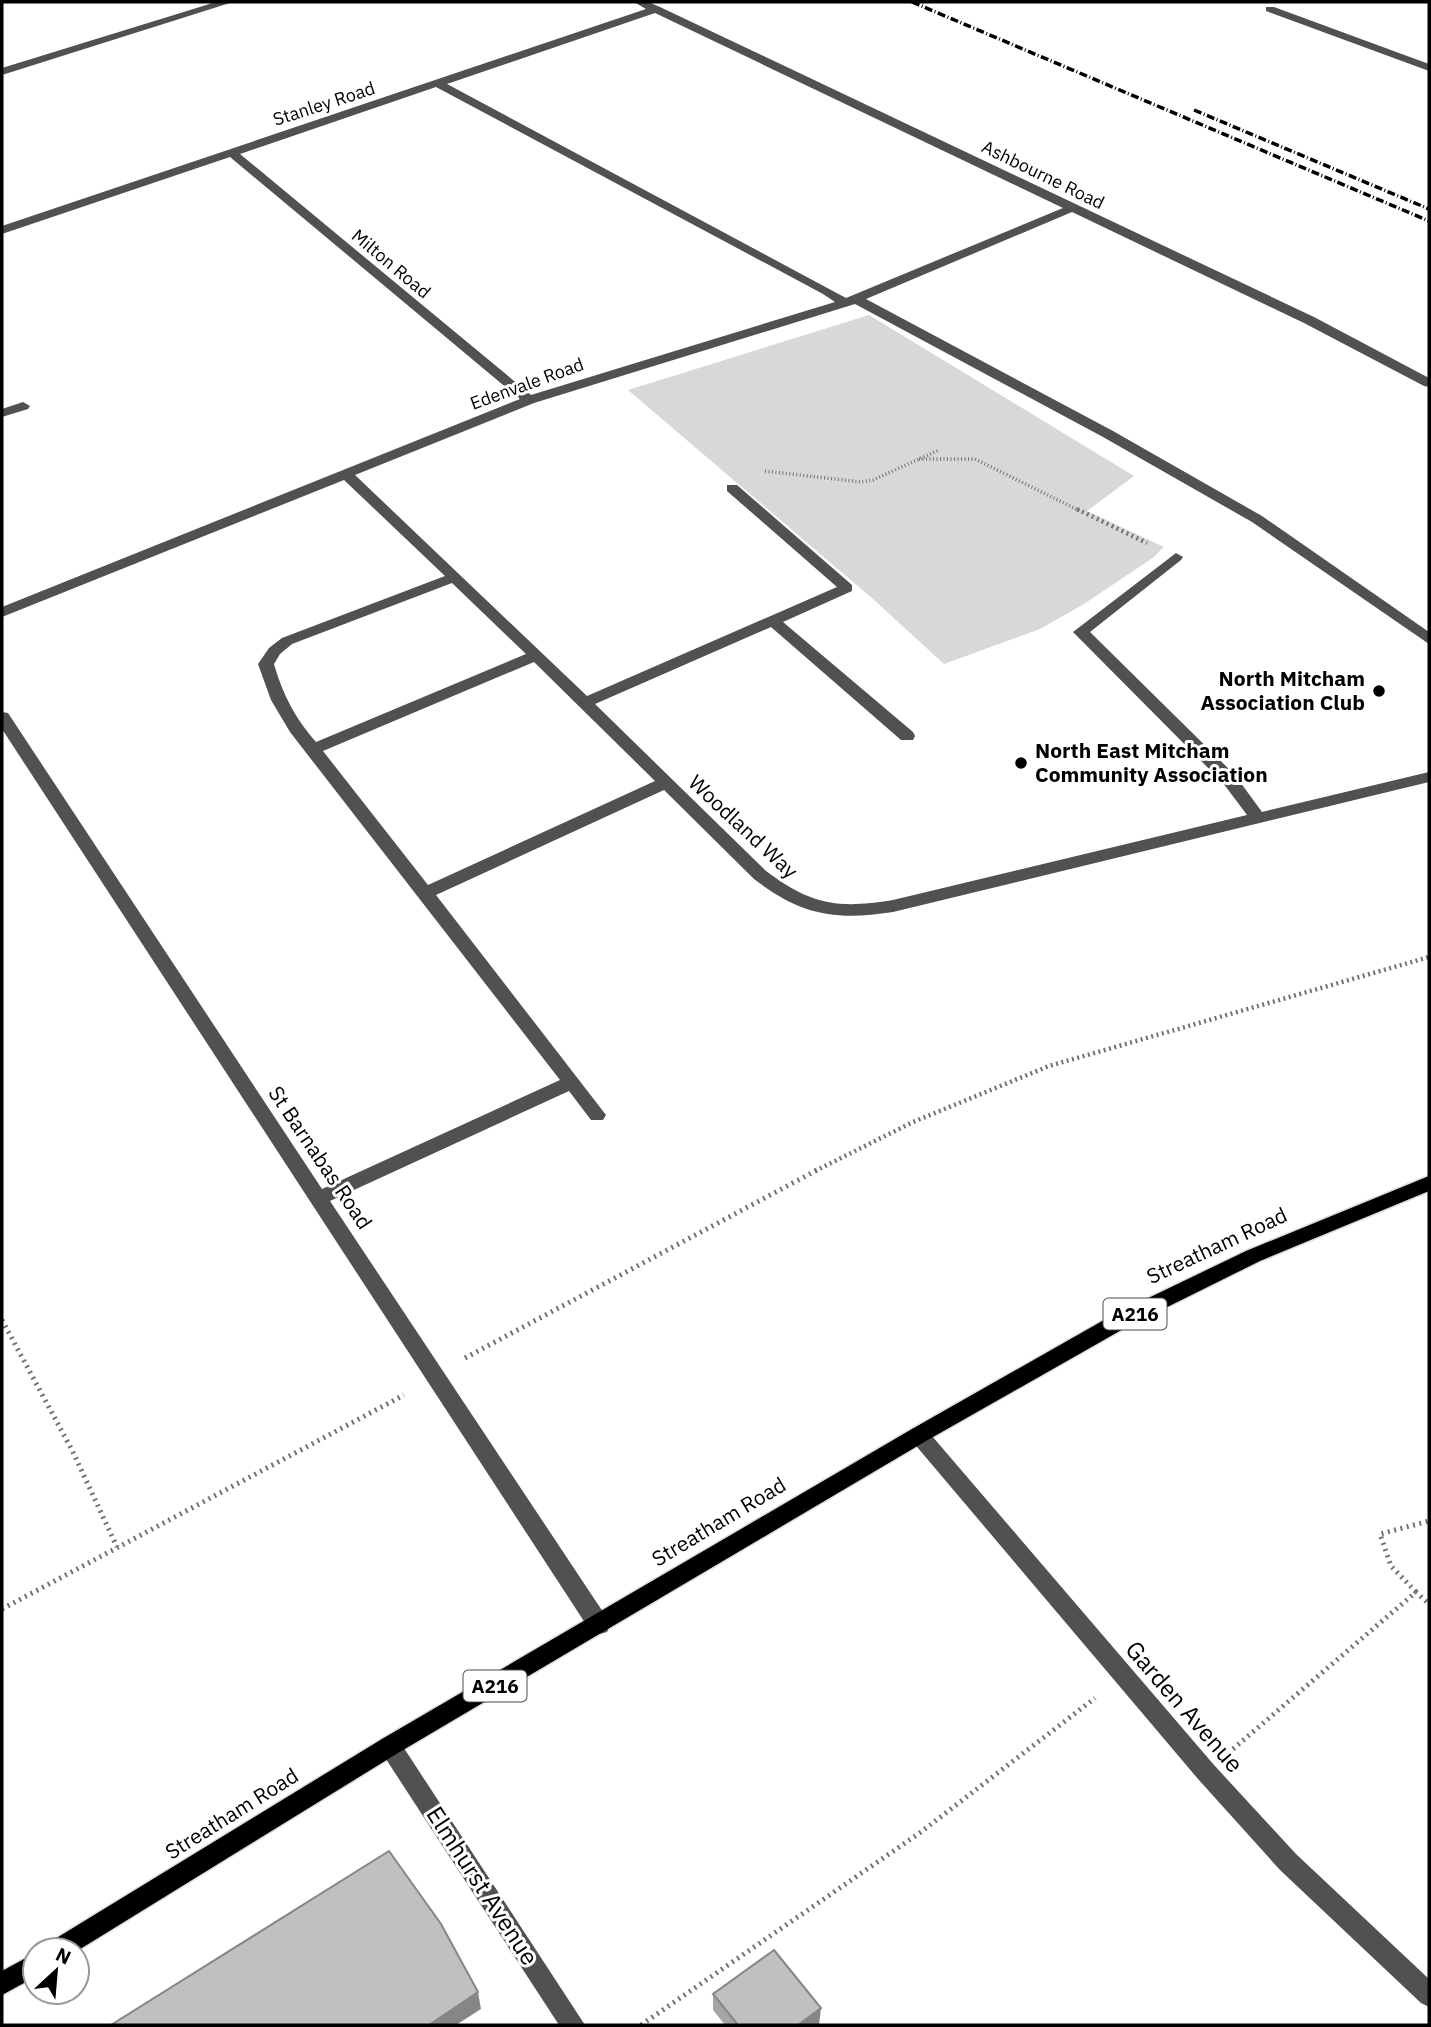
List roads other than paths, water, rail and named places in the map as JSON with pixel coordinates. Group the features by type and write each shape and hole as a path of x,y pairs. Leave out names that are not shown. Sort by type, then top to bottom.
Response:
{"main road":[{"name":"Streatham Road","path":"81,1936 390,1746 919,1435 1118,1322 1253,1256 1429,1183"},
{"path":"2,1984 21,1972"}],"street":[{"path":"2,72 227,2"},
{"name":"Ashbourne Road","path":"640,2 1308,320 1429,383"},
{"name":"Stanley Road","path":"2,230 656,9"},
{"path":"1270,9 1429,68"},
{"path":"439,84 828,291 1108,434 1257,519 1429,639"},
{"name":"Milton Road","path":"232,153 529,400"},
{"name":"Edenvale Road","path":"2,612 529,400 850,301 1072,208"},
{"path":"2,413 23,406"},
{"name":"Woodland Way","path":"347,475 783,894 803,905 861,912 893,906 1429,777"},
{"path":"583,703 847,588 732,488"},
{"path":"1176,557 1082,632 1229,779 1257,817"},
{"path":"454,577 286,641 274,650 266,664 282,712 569,1083 597,1115"},
{"path":"772,620 907,736"},
{"path":"313,749 536,656"},
{"name":"St Barnabas Road","path":"2,717 599,1625"},
{"path":"424,894 666,783"},
{"path":"320,1198 569,1083"},
{"name":"Garden Avenue","path":"919,1435 1206,1772 1289,1862 1429,1995"},
{"name":"Elmhurst Avenue","path":"390,1746 573,2025"}],"railway":[{"path":"912,2 1429,221"},
{"path":"1194,110 1429,209"}],"place":[{"name":"North Mitcham Association Club","path":"1379,691"},
{"name":"North East Mitcham Community Association","path":"1021,763"}]}
